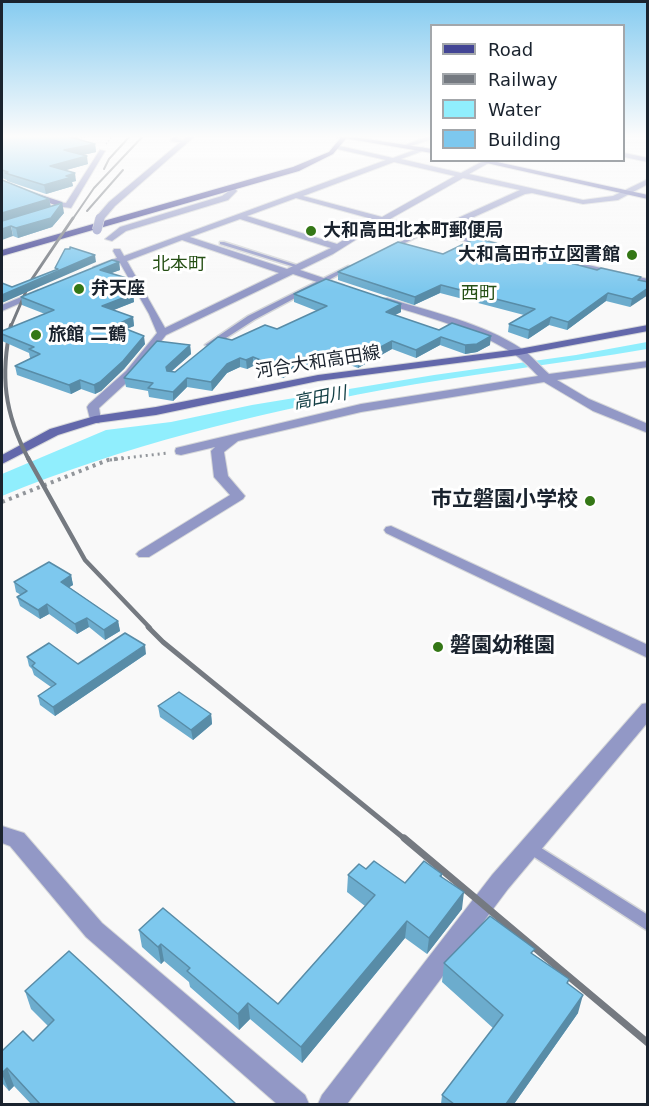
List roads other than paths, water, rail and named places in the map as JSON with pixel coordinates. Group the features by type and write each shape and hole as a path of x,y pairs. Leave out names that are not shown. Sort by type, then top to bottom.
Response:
{"main road":[{"path":"9,187 59,204 59,210 40,216"},
{"path":"2,253 235,187"},
{"path":"601,187 648,197"},
{"name":"河合大和高田線","path":"2,460 54,432 94,420 156,411 318,378 520,354 648,328"}],"street":[{"path":"59,204 68,206 80,187"},
{"path":"132,187 100,218 97,230 100,236 109,239 122,257 162,333"},
{"path":"81,275 122,257 321,187"},
{"path":"94,420 93,407 124,382 145,359 162,333 338,247 440,187"},
{"path":"515,187 584,202 615,198 636,187"},
{"path":"109,239 123,229 225,198 232,190 230,188"},
{"path":"437,231 523,192 534,191"},
{"path":"296,196 426,231 437,231 504,247"},
{"path":"238,216 338,247"},
{"path":"180,237 294,270 355,291"},
{"path":"548,258 648,282"},
{"path":"2,308 51,288"},
{"path":"377,298 479,332 520,354 544,376 573,396 613,416 648,429"},
{"path":"181,451 362,408 544,376 648,364"},
{"path":"144,554 238,496 221,477 218,451 243,435"},
{"path":"391,530 648,652"},
{"path":"331,1104 500,882 648,708"},
{"path":"2,835 17,839 94,930 296,1104"}],"lane":[{"path":"385,251 426,231"},
{"path":"222,243 294,270"},
{"path":"202,352 219,338 251,318 354,266"},
{"path":"530,847 648,924"}],"water":[{"name":"高田川","path":"647,342 647,349 382,390 237,421 94,462 2,496 2,474 106,430 171,422 252,405"}],"railway":[{"path":"72,220 95,187"},
{"path":"87,211 108,187"},
{"path":"11,326 30,282 73,218"},
{"path":"11,325 6,361 6,394 14,426 28,459"},
{"path":"28,459 85,560 150,628"},
{"path":"148,627 163,642 406,840"},
{"path":"404,838 648,1043"}],"place":[{"name":"大和高田北本町郵便局","path":"311,231"},
{"name":"大和高田市立図書館","path":"632,255"},
{"name":"弁天座","path":"79,289"},
{"name":"旅館 二鶴","path":"36,335"},
{"name":"市立磐園小学校","path":"590,501"},
{"name":"磐園幼稚園","path":"438,647"}],"district":[{"name":"北本町","path":"179,265"},
{"name":"西町","path":"479,294"}]}
